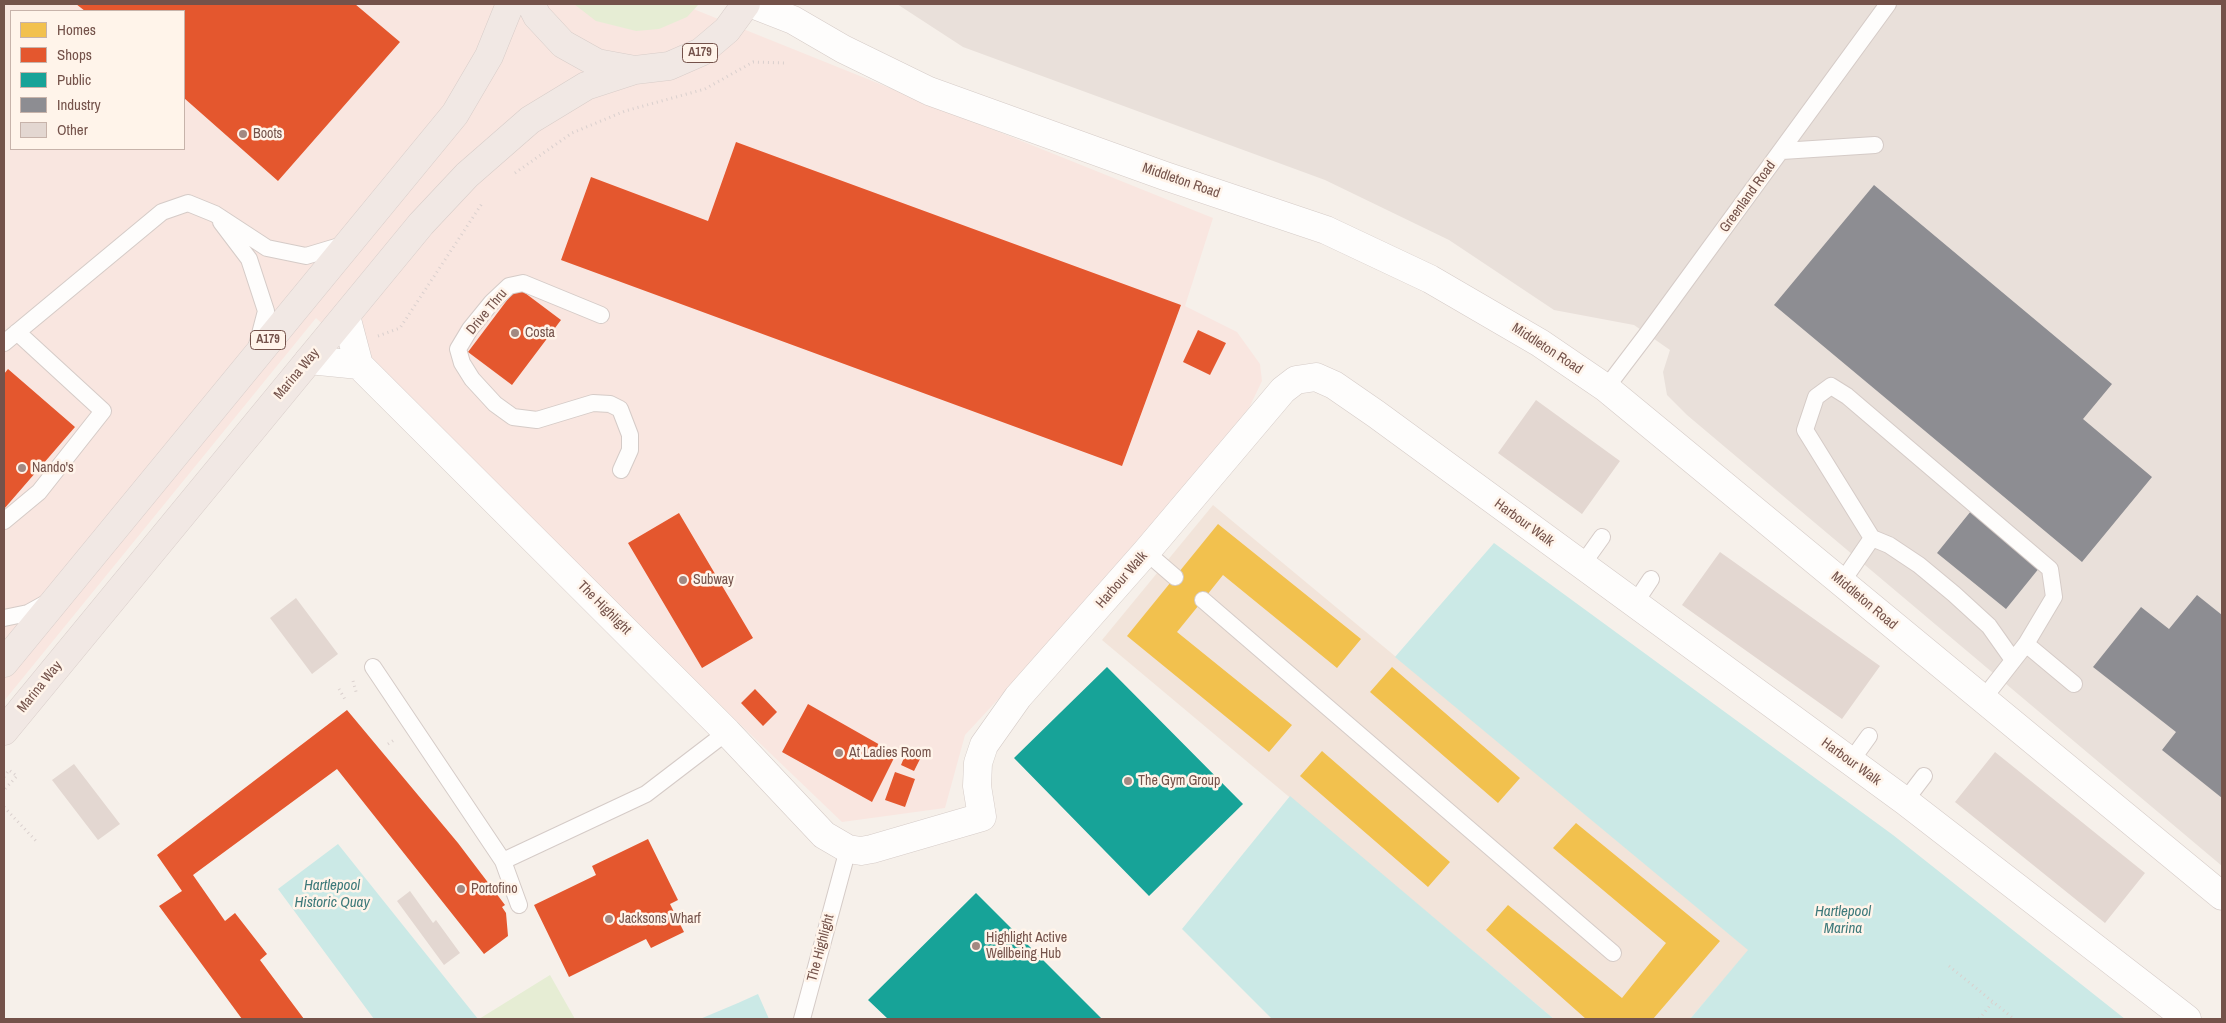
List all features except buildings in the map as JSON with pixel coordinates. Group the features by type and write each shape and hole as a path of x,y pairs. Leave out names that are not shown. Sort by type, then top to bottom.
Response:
{"highway":[{"name":"A179","path":"4,663 455,114 489,56 510,4"},
{"name":"A179","path":"531,4 537,16 563,44 597,63 635,70 669,66 701,52 727,30 746,4"},
{"name":"Marina Way","path":"4,731 421,224 467,174 530,120 586,86 635,70"}],"street":[{"name":"Middleton Road","path":"752,4 793,20 843,49 929,91 1165,176 1326,230 1430,279 1540,343 1606,388 2222,896"},
{"path":"309,360 359,366 346,316"},
{"name":"The Highlight","path":"359,366 728,732 824,835 848,849"},
{"name":"Harbour Walk","path":"848,849 861,850 872,848 982,817 977,786 978,763 984,746 1018,697 1146,552 1283,390 1296,380 1316,377 1345,392 1905,801 2187,1019"}],"lane":[{"name":"Greenland Road","path":"1606,388 1888,4"},
{"path":"1782,150 1876,145"},
{"path":"4,343 162,212 188,204 215,214 267,248 306,256 348,243"},
{"path":"215,214 249,259 266,311 254,358"},
{"name":"Drive Thru","path":"601,315 523,283 508,286 470,329 458,349 462,364 472,379 495,404 513,417 537,420 594,403 610,404 620,409 630,435 630,450 621,470"},
{"path":"4,521 39,492 103,411 17,332"},
{"path":"1982,699 2026,644 2054,597 2050,569 1847,396 1831,386 1816,397 1806,430 1872,538 1888,545 1919,565 1954,594 1989,626 2013,660"},
{"path":"1582,565 1602,537"},
{"path":"1842,582 1872,538"},
{"path":"1146,552 1175,577"},
{"path":"1635,603 1652,579"},
{"path":"4,618 28,613 59,596"},
{"path":"1203,600 1613,952"},
{"path":"2026,644 2074,684"},
{"path":"373,667 503,861 519,905"},
{"path":"503,861 646,794 728,732"},
{"path":"1850,761 1869,736"},
{"path":"1905,801 1924,776"},
{"name":"The Highlight","path":"802,1019 848,849"}],"path":[{"path":"507,179 572,133 598,122 625,111 705,88 753,62 786,63"},
{"path":"378,336 400,328 486,198"},
{"path":"352,681 357,695"},
{"path":"339,689 346,701"},
{"path":"4,777 9,770 17,776 4,790"},
{"path":"4,807 37,842"},
{"path":"1949,966 1992,1003 2014,1019"},
{"path":"1979,1019 1992,1003"}],"shaded area":[{"path":"4,4 681,4 1213,218 1185,306 1237,332 1260,364 1262,381 1249,408 1092,598 965,735 945,808 842,822 316,318 4,701"},
{"path":"897,4 2222,4 2222,866 1687,415 1667,395 1663,372 1670,350 1634,325 1554,310 1449,240 1325,180 963,47"},
{"path":"1213,505 1749,950 1690,1019 1554,1019 1102,640"}],"green space":[{"path":"574,4 699,4 687,17 659,29 636,31 596,21"},
{"path":"550,975 575,1019 479,1019"}],"water":[{"name":"Hartlepool Marina","path":"1494,543 1893,835 2125,1019 1690,1019 1748,950 1395,657"},
{"path":"1290,796 1554,1019 1272,1019 1182,929"},
{"name":"Hartlepool Historic Quay","path":"338,844 478,1019 374,1019 278,889"},
{"path":"758,994 769,1019 700,1019 738,1003"}],"place":[{"name":"Boots","path":"243,134"},
{"name":"Costa","path":"515,333"},
{"name":"Nando's","path":"22,468"},
{"name":"Subway","path":"683,580"},
{"name":"At Ladies Room","path":"839,753"},
{"name":"The Gym Group","path":"1128,781"},
{"name":"Portofino","path":"461,889"},
{"name":"Jacksons Wharf","path":"609,919"},
{"name":"Highlight Active Wellbeing Hub","path":"976,946"}]}
